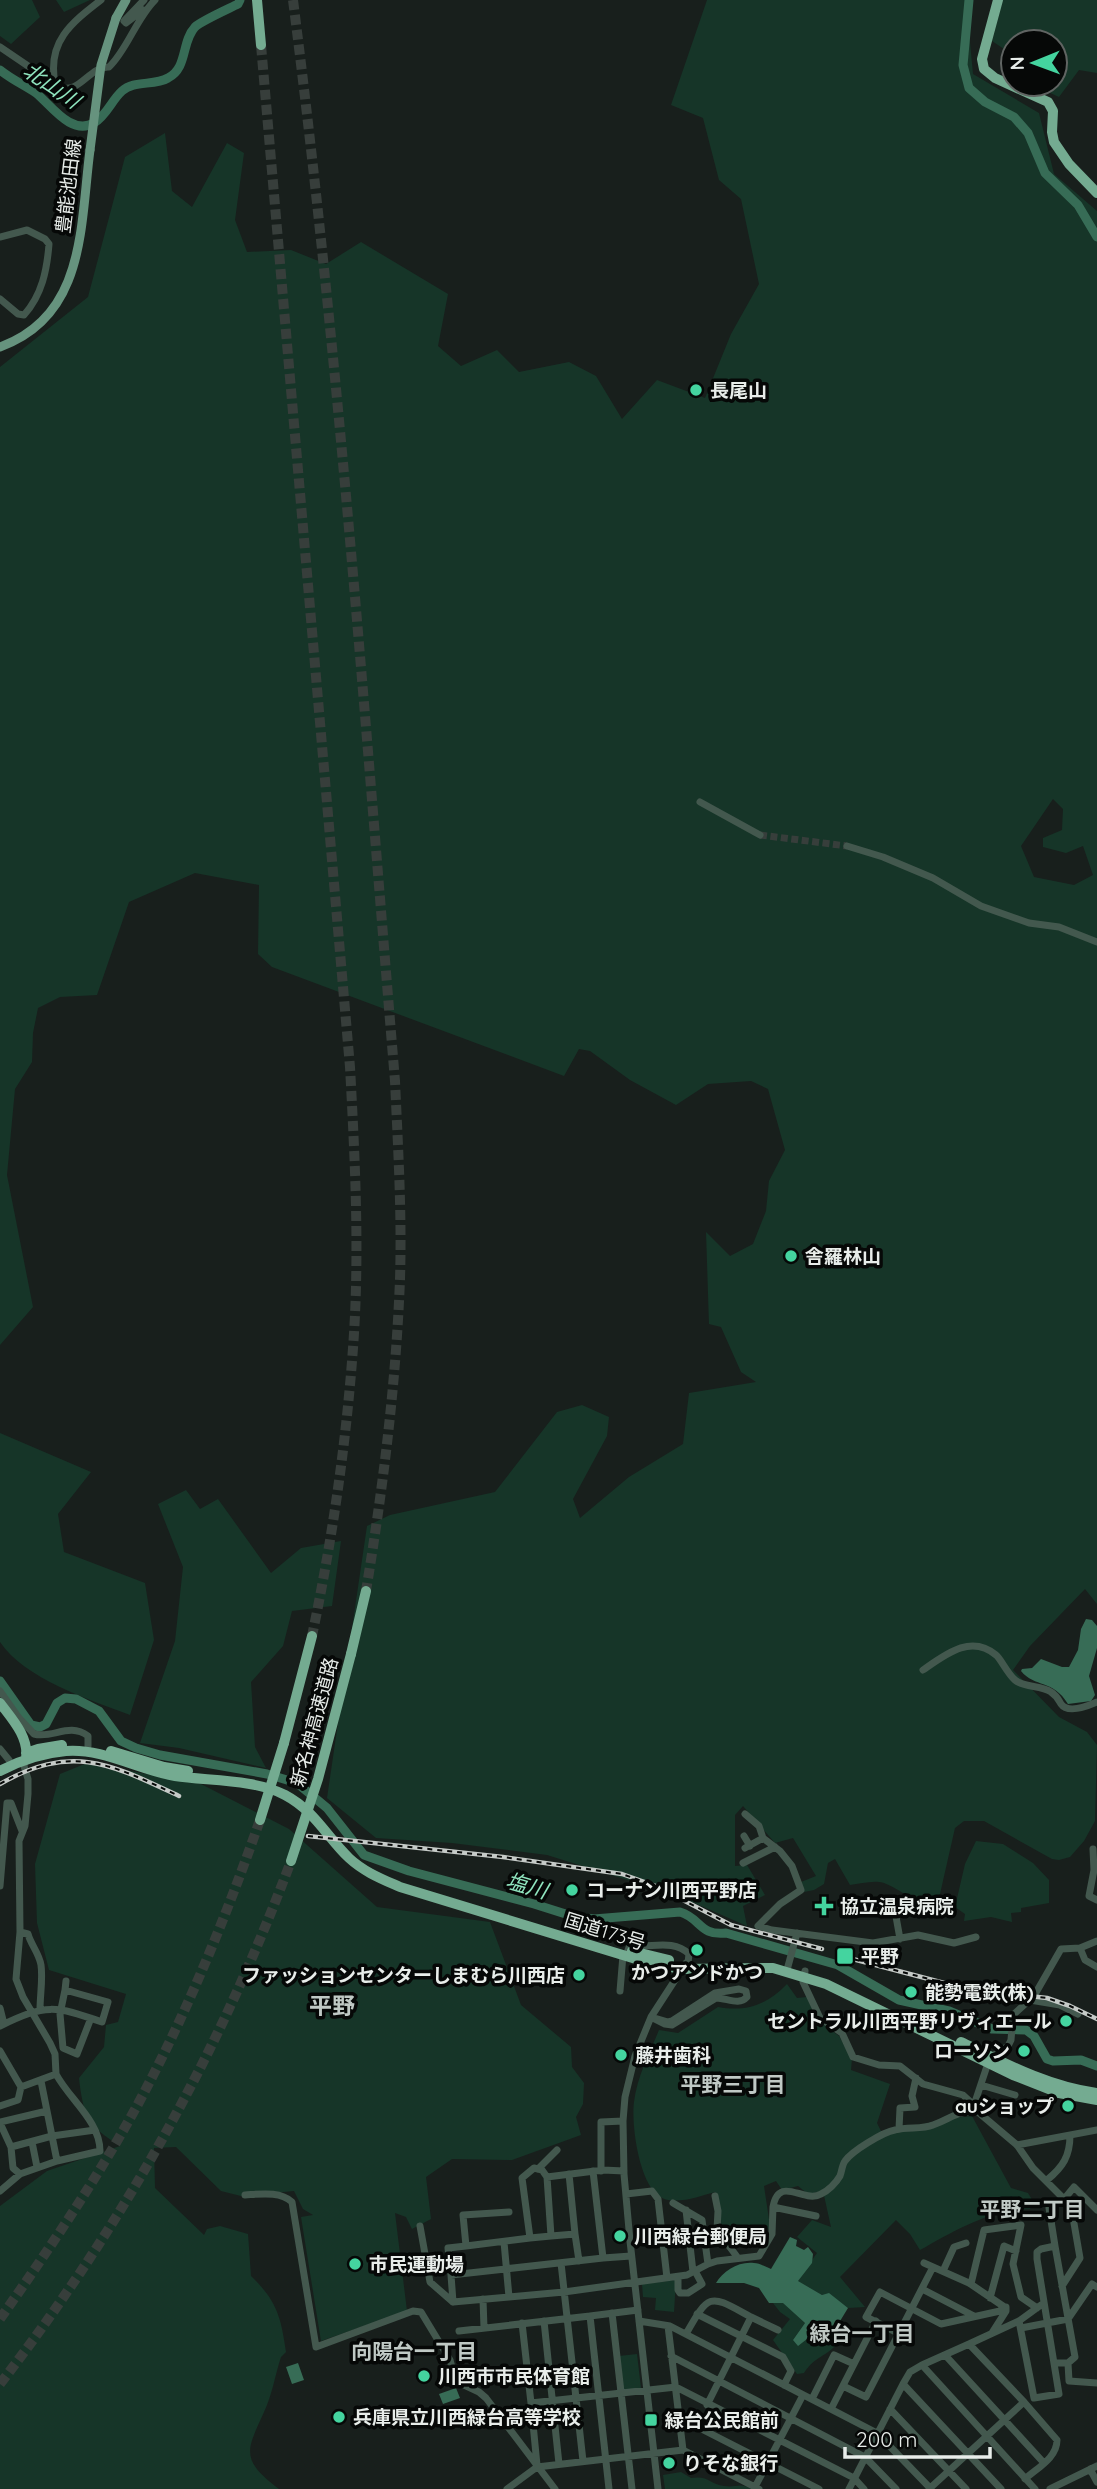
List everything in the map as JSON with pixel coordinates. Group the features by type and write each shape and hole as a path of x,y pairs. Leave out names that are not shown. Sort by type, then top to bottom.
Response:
{"highway":[{"path":"257,0 260,41"},
{"path":"998,0 982,59 984,69 995,78 1048,102 1053,111 1054,142 1069,164 1097,193"},
{"name":"新名神高速道路","path":"291,1861 321,1768 366,1591"},
{"name":"新名神高速道路","path":"260,1820 284,1743 312,1636"},
{"path":"0,1703 4,1717 23,1735 26,1756"},
{"name":"国道173号","path":"5,1763 65,1745 88,1746 164,1767 252,1780 278,1787 300,1797 355,1856 390,1878 625,1953"},
{"name":"国道173号","path":"0,1771 26,1756 67,1751 90,1752 144,1769 235,1783 283,1794 318,1820 351,1860 370,1874 400,1887 625,1953 686,1965 789,1964 1059,2093 1094,2098"}],"main road":[{"name":"豊能池田線","path":"0,347 16,341 45,320 66,289 77,252 101,65 116,18 126,0"}],"street":[{"path":"55,83 52,61 58,44 77,20 101,0"},
{"path":"0,47 55,83 68,90 73,89 116,60 150,2"},
{"path":"0,237 27,230 49,244 45,274 38,296 27,313 18,314 0,299"},
{"path":"700,802 760,835"},
{"path":"847,846 883,857 933,878 981,906 1029,923 1059,927 1097,942"},
{"path":"923,1670 943,1656 970,1645 980,1644 998,1656 1002,1666 1017,1682 1046,1689 1055,1694 1067,1709 1097,1702"},
{"path":"0,1691 23,1724 34,1734 48,1735 70,1729 88,1736 88,1746"},
{"path":"0,1749 5,1763"},
{"path":"0,2190 20,2174 37,2167 100,2151 95,2130 56,2074 55,2054 16,1979 20,1932 19,1841 25,1826 28,1794 28,1779 24,1766 26,1756"},
{"path":"0,1886 7,1803 10,1803 22,1831"},
{"path":"745,1815 759,1826 763,1838 792,1866 801,1891 780,1904 758,1926 873,1943 918,1934 954,1943 976,1937"},
{"path":"744,1836 747,1847 763,1838"},
{"path":"743,1863 775,1847"},
{"path":"1093,1849 1095,1870 1089,1896 1097,1900"},
{"path":"886,1904 885,1908 895,1911 900,1939"},
{"path":"20,1932 28,1934 41,1966 40,2010"},
{"path":"789,1964 797,1933"},
{"path":"974,2105 990,2060 1009,2046 1013,2015 1030,2000 1061,1950 1080,1948 1097,1941"},
{"path":"620,1991 625,1953 630,1945 676,1945 689,1954 686,1965 651,2017 635,2056 625,2097 623,2121 631,2256 658,2489"},
{"path":"1080,1948 1086,1960 1097,1967"},
{"path":"805,1973 803,1982 820,2018 842,2033 853,2057 879,2065 900,2066 923,2084 963,2095 978,2112 1017,2145 1033,2168 1072,2206 1080,2258 1062,2286"},
{"path":"0,2008 2,2025 31,2012 61,2008 103,2022 108,2003 66,1986 61,2008 64,2048 77,2054 90,2018"},
{"path":"739,1989 746,1991 745,2000 739,2002 716,1998 673,2025 651,2017 672,2021 715,1993 739,1989"},
{"path":"1030,2000 1052,2003 1079,2014"},
{"path":"0,2051 21,2087 18,2100 1,2103"},
{"path":"21,2087 56,2074"},
{"path":"899,2129 900,2108 915,2107 912,2096 916,2078"},
{"path":"41,2081 57,2161"},
{"path":"981,2085 1015,2095"},
{"path":"20,2174 13,2168 11,2147 0,2123 47,2111"},
{"path":"420,2226 430,2282 453,2302 564,2292 678,2277 708,2264 753,2258 763,2251 772,2234 774,2200 786,2190 793,2190 808,2197 822,2194 840,2175 845,2160 871,2141 899,2129 930,2126 950,2115 978,2112"},
{"path":"603,2258 597,2171 601,2122 623,2121"},
{"path":"11,2147 52,2136 95,2130"},
{"path":"1017,2145 1097,2130"},
{"path":"1047,2180 1066,2162 1070,2135"},
{"path":"32,2142 37,2167"},
{"path":"538,2169 557,2150"},
{"path":"530,2238 522,2178 534,2168 542,2170 547,2177 551,2236"},
{"path":"547,2177 624,2171"},
{"path":"569,2174 579,2261"},
{"path":"1054,2363 1068,2362 1076,2357 1049,2208 1065,2198 1074,2187 1095,2204"},
{"path":"626,2194 652,2191 658,2199 667,2278"},
{"path":"245,2195 270,2194 290,2198 292,2202 316,2347 413,2311 421,2312 450,2360 454,2375 486,2398 555,2489"},
{"path":"715,2196 718,2211 717,2230 738,2259"},
{"path":"673,2203 702,2220 708,2264"},
{"path":"773,2207 816,2217"},
{"path":"678,2277 680,2293 688,2293 702,2284 694,2272 686,2210"},
{"path":"466,2246 463,2215 509,2212"},
{"path":"971,2284 984,2231 1021,2225 1013,2264 1021,2297 1041,2305"},
{"path":"453,2302 448,2248 575,2234"},
{"path":"504,2242 509,2297"},
{"path":"943,2271 954,2247 966,2243"},
{"path":"990,2298 1004,2246 1016,2250"},
{"path":"1020,2325 1034,2398 1059,2394 1047,2323 1041,2305 1037,2252 1055,2246"},
{"path":"451,2275 631,2256"},
{"path":"561,2263 583,2461"},
{"path":"924,2263 971,2284 1003,2306 1006,2311 992,2334"},
{"path":"843,2386 866,2397 933,2267"},
{"path":"849,2489 910,2372 992,2334 1020,2325 1068,2319 1094,2286 1097,2276"},
{"path":"922,2289 975,2316"},
{"path":"910,2339 866,2317 880,2292 941,2324 1000,2311 1003,2306"},
{"path":"483,2300 484,2328"},
{"path":"686,2334 701,2307 709,2300 719,2300 778,2330"},
{"path":"1020,2325 1041,2305"},
{"path":"459,2331 638,2310"},
{"path":"612,2313 632,2489"},
{"path":"697,2314 783,2357 791,2371 784,2385"},
{"path":"590,2316 609,2489"},
{"path":"707,2404 751,2317"},
{"path":"544,2320 559,2464"},
{"path":"639,2321 668,2326 686,2334 877,2433 930,2489 1024,2402"},
{"path":"831,2409 876,2321"},
{"path":"522,2323 537,2467"},
{"path":"668,2326 683,2450"},
{"path":"969,2344 1057,2440 1053,2455 1025,2479"},
{"path":"812,2399 834,2355 854,2364"},
{"path":"945,2355 1044,2463"},
{"path":"671,2356 865,2457 896,2489"},
{"path":"1068,2362 1069,2381 1097,2383"},
{"path":"922,2365 1035,2489"},
{"path":"903,2384 1001,2489"},
{"path":"531,2403 676,2387 854,2478 864,2489"},
{"path":"507,2489 537,2467 683,2450 757,2488 767,2462 803,2395"},
{"path":"890,2409 966,2489"},
{"path":"680,2418 819,2489"},
{"path":"1050,2489 1093,2467 1097,2482"}],"shaded area":[{"path":"0,0 32,0 40,17 11,44 0,36"},
{"path":"56,0 90,0 64,12"},
{"path":"707,0 966,0 973,74 999,89 999,98 1014,98 1039,113 1054,174 1097,211 1097,1604 1085,1589 1030,1646 1013,1670 1059,1717 1087,1732 1097,1745 1095,1821 1084,1841 1070,1857 1059,1860 1052,1859 984,1821 964,1821 955,1828 940,1894 927,1902 919,1901 879,1882 850,1885 835,1859 828,1863 824,1884 804,1892 801,1882 816,1876 793,1838 775,1843 743,1806 735,1815 735,1866 747,1865 765,1895 743,1906 747,1926 676,1895 547,1855 452,1843 376,1838 327,1798 367,1526 390,1515 495,1492 557,1412 582,1405 609,1417 607,1436 573,1499 580,1518 629,1477 683,1444 689,1393 756,1382 741,1372 721,1327 709,1324 706,1232 730,1256 753,1244 766,1211 769,1181 785,1150 768,1089 751,1081 708,1084 676,1105 630,1080 590,1051 579,1049 564,1076 272,967 258,954 259,885 195,873 129,902 97,995 60,997 38,1008 33,1033 32,1062 15,1089 7,1175 33,1307 0,1345 0,367 88,297 125,157 165,133 172,191 192,207 227,143 244,153 235,220 247,252 291,250 326,264 361,242 448,294 438,346 461,366 497,350 519,372 569,362 596,376 622,419 657,380 705,398 731,334 759,284 741,199 719,180 703,118 671,105","holes":["1053,799 1063,809 1062,830 1043,838 1043,847 1066,853 1083,846 1093,875 1074,885 1034,877 1021,846"]},
{"path":"1003,0 1097,0 1097,73 1079,70 1069,84 1069,28 999,28 999,46 992,41"},
{"path":"0,1433 91,1472 58,1514 64,1552 145,1583 154,1640 130,1715 59,1687 25,1667 0,1642"},
{"path":"186,1490 200,1509 218,1499 271,1573 301,1548 341,1541 332,1606 292,1611 283,1646 251,1682 255,1747 266,1768 179,1748 140,1743 175,1641 183,1567 158,1504"},
{"path":"1086,1619 1092,1620 1097,1626 1097,1648 1089,1676 1095,1695 1091,1701 1068,1704 1056,1691 1032,1680 1021,1671 1032,1668 1041,1659 1069,1667 1078,1650 1081,1629"},
{"path":"87,1763 201,1784 289,1829 377,1907 490,1922 521,2005 571,2047 572,2067 584,2083 583,2104 576,2117 581,2135 512,2160 452,2159 426,2177 431,2219 412,2229 406,2217 395,2213 407,2311 321,2341 301,2217 313,2215 303,2209 294,2191 241,2196 221,2191 176,2147 154,2148 155,2188 204,2235 207,2229 220,2226 248,2234 251,2276 267,2294 276,2310 286,2352 281,2357 250,2451 256,2468 279,2489 0,2489 0,2206 47,2171 120,2146 101,2132 89,2118 85,2111 79,2078 104,2047 106,2025 118,2022 126,1994 49,1970 37,1923 35,1864 60,1774"},
{"path":"976,1841 1003,1844 1033,1863 1049,1880 1049,1903 1021,1908 1021,1912 1011,1913 1012,1922 991,1917 964,1921 965,1914 955,1907 965,1864"},
{"path":"787,1984 797,1998 807,1997 816,2019 839,2036 852,2058 851,2070 890,2084 877,2123 882,2133 972,2116 1011,2188 1028,2193 1034,2203 1030,2209 1001,2213 973,2222 920,2250 910,2234 896,2220 840,2277 865,2307 848,2308 829,2294 822,2295 797,2281 817,2253 797,2237 812,2220 831,2227 823,2191 808,2194 798,2186 782,2190 776,2181 764,2186 770,2226 760,2247 745,2243 733,2246 727,2227 721,2226 715,2192 681,2200 662,2198 647,2181 638,2154 634,2102 641,2074 659,2030 678,2033 718,2007 756,2005 772,1997"},
{"path":"790,2237 797,2240 796,2246 804,2250 808,2247 813,2254 812,2263 798,2281 822,2295 829,2293 848,2308 834,2331 816,2332 798,2346 793,2340 805,2323 783,2303 769,2303 759,2288 744,2283 716,2283 737,2265 756,2263 771,2269"},
{"path":"676,2280 674,2312 655,2310 656,2298 643,2297 642,2284"},
{"path":"783,2302 805,2323 793,2340 816,2332 834,2331 838,2343 812,2363 804,2373 797,2374 773,2340 790,2319 773,2303"},
{"path":"637,2354 641,2388 623,2390 619,2356"},
{"path":"298,2363 304,2380 292,2384 286,2367"},
{"path":"456,2388 460,2398 443,2404 439,2394"},
{"path":"681,2472 691,2478 705,2479 719,2485 753,2489 665,2489 663,2475"}],"waterway":[{"name":"北山川","path":"0,70 36,93 69,122 86,126 98,120 127,88 157,82 174,74 179,68 195,27 238,4 240,0"},
{"path":"969,0 963,65 969,88 985,102 1014,117 1028,133 1045,173 1078,205 1097,237"},
{"name":"塩川","path":"0,1681 31,1725 40,1727 46,1724 57,1703 65,1698 76,1699 99,1711 121,1741 136,1748 160,1755 267,1774 297,1783 327,1808 364,1855 409,1871 572,1916 594,1919 680,1912 710,1932 726,1933 838,1965 899,2000 949,2011 992,2029 1026,2030 1034,2036 1047,2059 1081,2060 1097,2066"}],"tunnel":[{"path":"293,0 338,405 395,1081 400,1230 398,1318 388,1436 366,1591"},
{"path":"261,45 350,1067 355,1172 356,1278 350,1384 337,1493 312,1636"},
{"path":"760,835 847,846"},
{"path":"0,2319 89,2187 156,2070 205,1964 260,1820"},
{"path":"0,2384 88,2261 165,2133 233,2000 291,1861"}],"railway":[{"path":"0,1784 26,1771 70,1761 111,1767 179,1796"},
{"path":"308,1836 503,1857 622,1874 656,1886 731,1925 822,1949"},
{"path":"845,1957 967,1989 1047,1998 1097,2019"}],"place":[{"name":"長尾山","path":"696,390"},
{"name":"舎羅林山","path":"791,1256"},
{"name":"コーナン川西平野店","path":"572,1890"},
{"name":"協立温泉病院","path":"824,1906"},
{"name":"かつアンドかつ","path":"697,1950"},
{"name":"平野","path":"845,1956"},
{"name":"ファッションセンターしまむら川西店","path":"579,1975"},
{"name":"能勢電鉄(株)","path":"911,1992"},
{"name":"セントラル川西平野リヴィエール","path":"1066,2021"},
{"name":"ローソン","path":"1024,2051"},
{"name":"藤井歯科","path":"621,2055"},
{"name":"auショップ","path":"1068,2106"},
{"name":"川西緑台郵便局","path":"620,2236"},
{"name":"市民運動場","path":"355,2264"},
{"name":"川西市市民体育館","path":"424,2376"},
{"name":"兵庫県立川西緑台高等学校","path":"339,2417"},
{"name":"緑台公民館前","path":"651,2420"},
{"name":"りそな銀行","path":"669,2463"}],"district":[{"name":"平野","path":"332,2005"},
{"name":"平野三丁目","path":"733,2084"},
{"name":"平野二丁目","path":"1032,2209"},
{"name":"緑台一丁目","path":"862,2333"},
{"name":"向陽台一丁目","path":"414,2351"}]}
